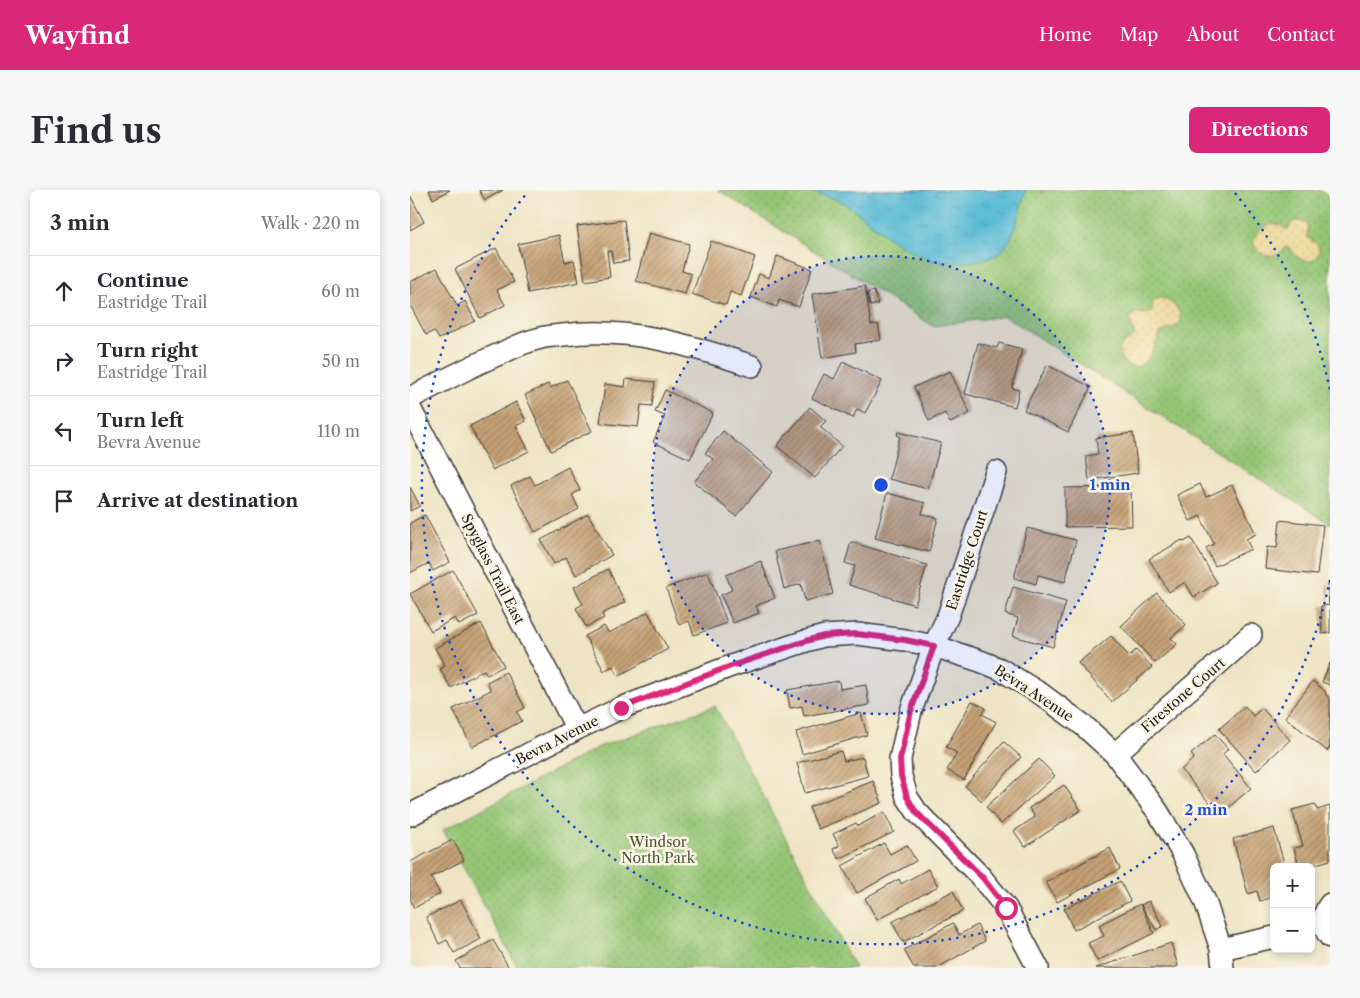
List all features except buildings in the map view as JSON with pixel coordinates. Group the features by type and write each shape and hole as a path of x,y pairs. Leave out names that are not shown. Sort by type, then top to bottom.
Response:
{"street":[{"path":"410,398 516,346 541,338 580,333 615,332 658,339 701,349 752,366"},
{"name":"Spyglass Trail East","path":"410,408 577,729"},
{"name":"Eastridge Court","path":"996,472 948,616 934,646 911,711 900,759 901,776 907,797 916,812 982,877 1006,908 1038,968"},
{"name":"Bevra Avenue","path":"410,815 621,708 724,669 824,636 857,634 905,640 934,646 1000,669 1041,694 1083,725 1115,754 1158,812 1183,854 1205,902 1222,959"},
{"name":"Firestone Court","path":"1115,754 1251,635"},
{"path":"1322,931 1324,916 1330,904"},
{"path":"1222,959 1270,939"}],"green space":[{"path":"718,190 1319,190 1330,197 1330,524 1005,316 933,326"},
{"name":"Windsor North Park","path":"715,706 855,968 518,968 443,830 601,746"}],"sand":[{"path":"1292,222 1304,222 1308,226 1307,237 1319,247 1318,256 1313,260 1301,259 1287,246 1279,253 1271,256 1262,254 1255,248 1255,236 1264,228 1275,224 1280,225 1286,230"},
{"path":"1160,298 1176,307 1180,315 1178,324 1160,333 1153,351 1145,362 1135,367 1128,365 1122,360 1120,348 1135,335 1131,325 1131,317 1138,313 1151,313 1153,302"}],"water":[{"path":"805,190 1026,190 1013,234 1002,250 988,258 960,263 945,262 918,255 845,204"}],"route":[{"path":"621,708 731,666 824,636 857,634 934,646 911,711 900,759 901,776 907,797 916,812 982,877 1006,908"}]}
